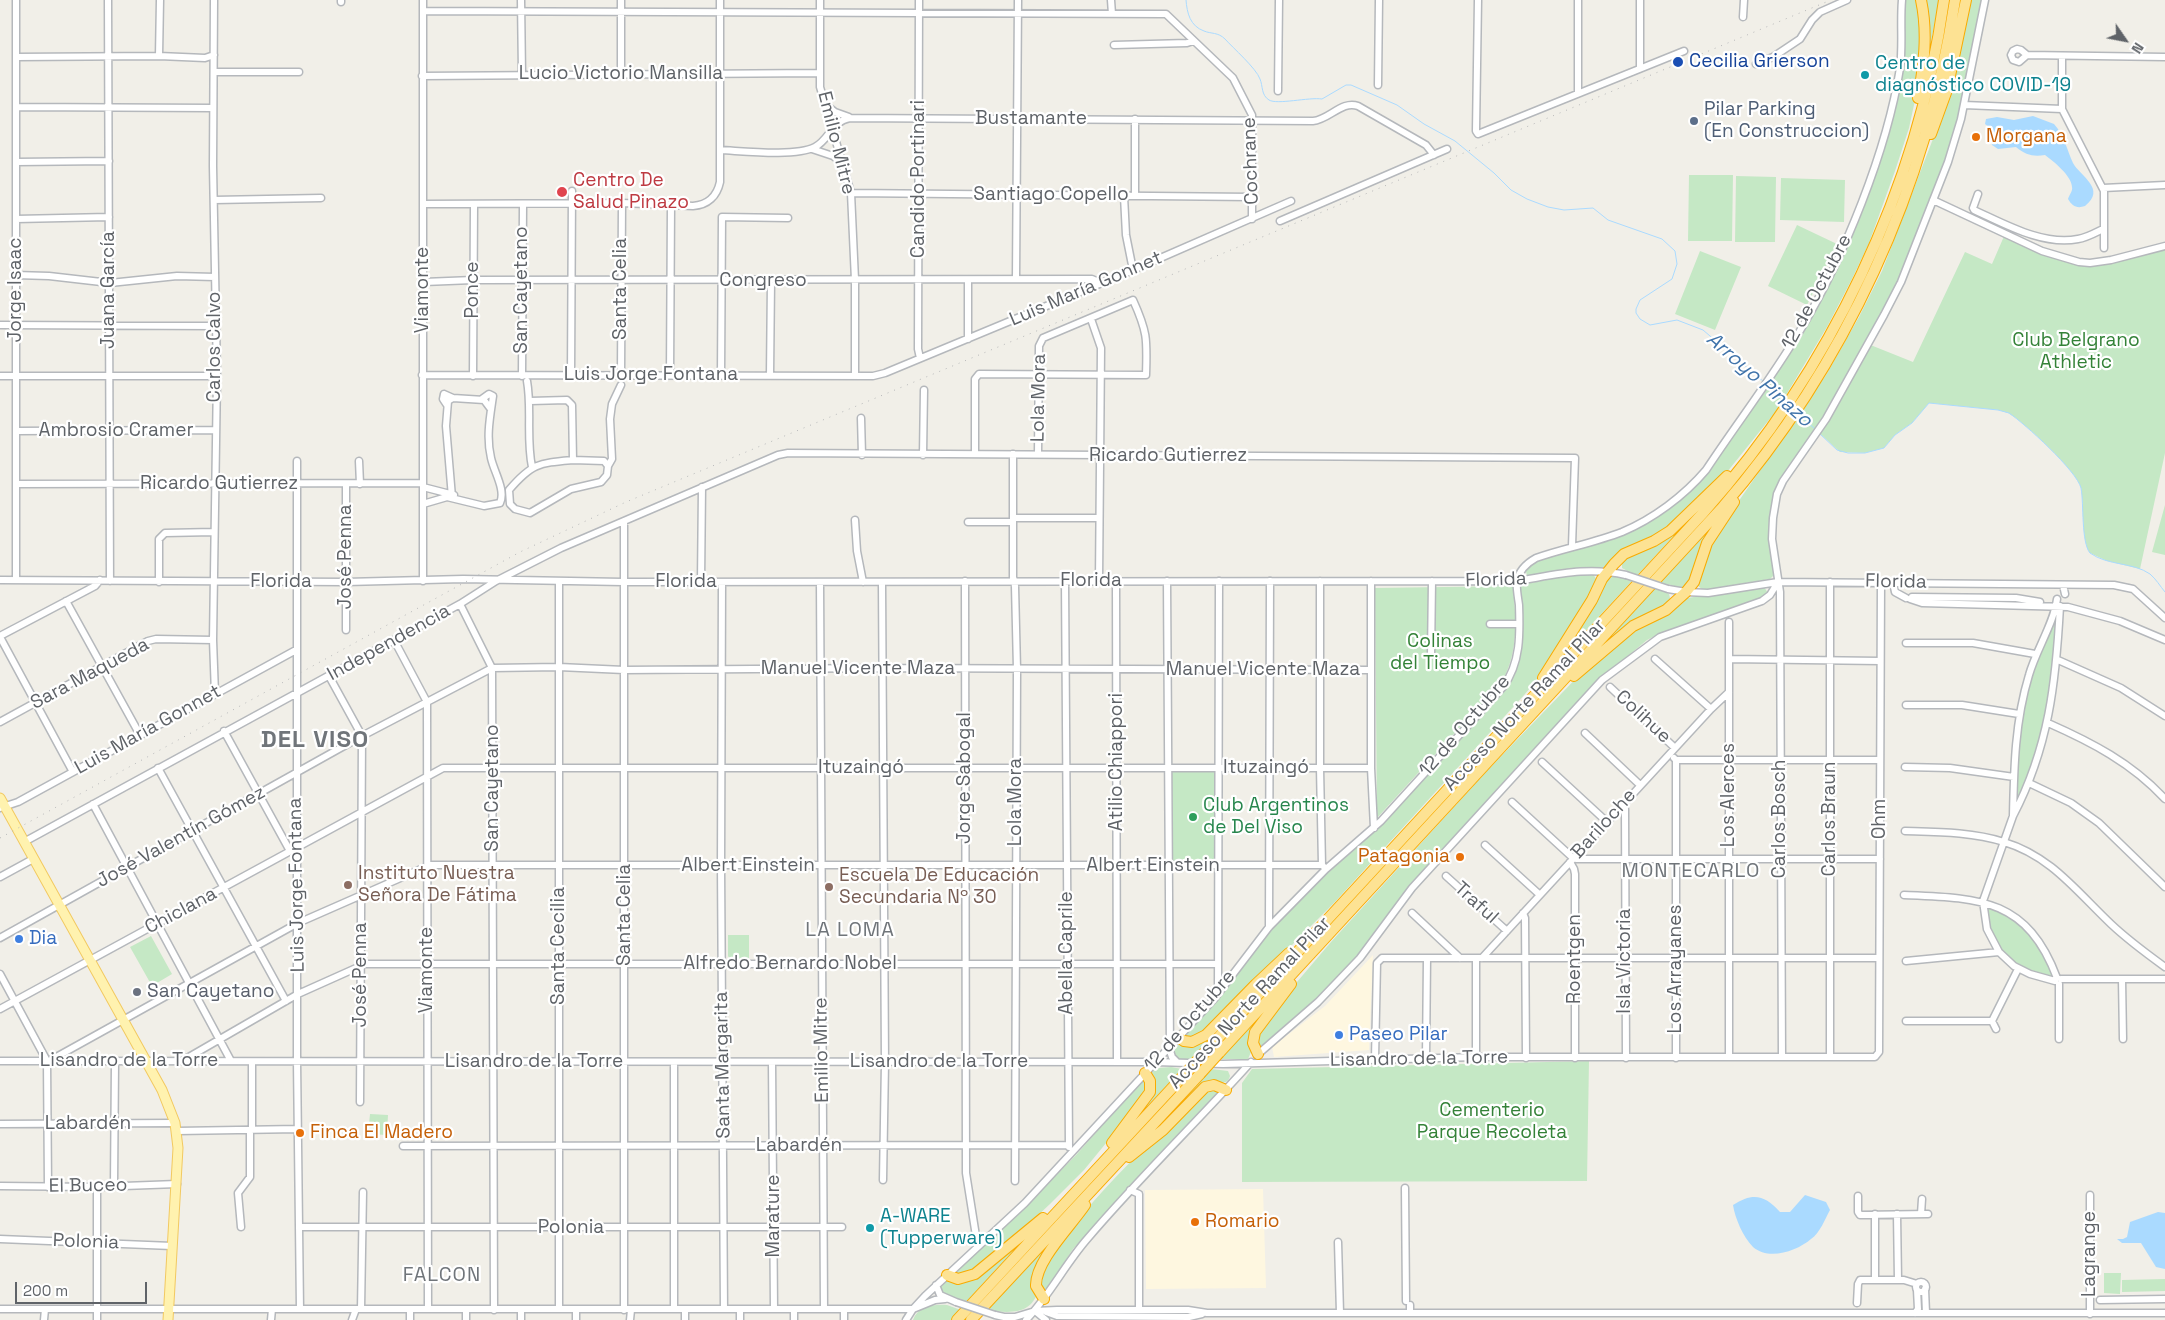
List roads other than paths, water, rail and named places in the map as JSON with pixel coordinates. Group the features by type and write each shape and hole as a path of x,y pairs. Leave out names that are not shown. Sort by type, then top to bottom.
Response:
{"highway":[{"path":"1908,153 1926,46 1921,0"},
{"name":"Acceso Norte Ramal Pilar","path":"957,1320 1716,498 1754,451 1794,393 1829,336 1860,277 1886,216 1908,153 1931,71 1944,0"},
{"name":"Acceso Norte Ramal Pilar","path":"971,1320 1721,509 1754,469 1789,422 1837,345 1867,287 1893,228 1916,167 1946,58 1955,0"},
{"path":"1916,167 1948,90 1966,0"},
{"path":"1527,702 1592,600 1608,571 1624,554 1654,541 1670,531 1754,451"},
{"path":"1536,709 1618,639 1640,622 1666,610 1686,592 1694,582 1707,543 1754,469"},
{"path":"1694,582 1700,593"},
{"path":"1178,1037 1184,1041 1192,1042 1206,1035 1274,966 1325,921"},
{"path":"1258,1054 1253,1038 1258,1026 1338,924"},
{"path":"947,1274 960,1279 978,1273 1082,1183 1148,1094 1151,1083 1145,1073"},
{"path":"1044,1299 1036,1286 1036,1278 1040,1267 1104,1177 1163,1130 1204,1088 1214,1085 1226,1090"}],"main road":[{"path":"0,798 2,808 24,842 168,1103 176,1127 177,1184 168,1320"}],"street":[{"name":"Jorge Isaac","path":"16,0 16,580"},
{"name":"Juana García","path":"108,0 110,581"},
{"path":"160,0 160,56"},
{"name":"Carlos Calvo","path":"214,0 213,108 216,326 215,694"},
{"name":"Viamonte","path":"423,0 423,581"},
{"path":"521,0 522,74"},
{"path":"621,74 622,0"},
{"path":"424,204 622,203 671,206 701,205 715,196 720,182 720,0"},
{"name":"Emilio Mitre","path":"820,0 820,73 824,104 850,193 855,280 855,375"},
{"name":"Candido Portinari","path":"919,0 918,349 920,358"},
{"path":"1016,279 1018,0"},
{"path":"423,11 1112,14 1112,0"},
{"path":"1278,91 1279,0"},
{"path":"1378,85 1379,0"},
{"path":"1478,0 1476,131 1478,134 1684,51"},
{"path":"1578,0 1578,93"},
{"path":"1640,0 1640,68"},
{"path":"1743,17 1744,0"},
{"path":"1756,64 1773,57 1800,38 1820,12 1847,0"},
{"name":"12 de Octubre","path":"906,1320 913,1308 947,1274 1025,1203 1218,993 1269,926 1324,867 1374,828 1507,682 1517,656 1519,624 1517,581 1524,566 1530,561 1572,546 1616,534 1639,524 1687,490 1706,470 1772,373 1822,291 1869,180 1882,140 1900,70 1902,0"},
{"path":"1026,1320 1044,1299 1073,1254 1130,1190 1258,1054 1318,1002 1360,958 1412,888 1602,680 1654,640 1762,601 1770,595 1778,582 1772,539 1775,501 1783,481 1826,419 1892,300 1948,162 1964,105 1985,0"},
{"name":"Cochrane","path":"1112,14 1168,14 1236,82 1253,120 1252,219"},
{"path":"1114,45 1187,43 1193,41"},
{"path":"16,57 108,58 160,56 205,58 214,55"},
{"path":"2027,55 2165,57"},
{"path":"2062,56 2062,109 2103,188 2105,196 2104,248"},
{"path":"214,72 299,72"},
{"name":"Lucio Victorio Mansilla","path":"422,76 820,73"},
{"path":"824,104 835,112 850,118"},
{"name":"Bustamante","path":"850,118 1317,121 1350,104 1358,106 1426,145 1434,155"},
{"path":"1964,105 2062,109"},
{"path":"16,107 213,108"},
{"path":"720,150 793,152 812,149 820,144 843,119 850,118"},
{"path":"1134,196 1135,119"},
{"path":"812,149 833,156 842,163"},
{"path":"1280,221 1447,150"},
{"path":"16,162 109,161"},
{"path":"2103,188 2165,185"},
{"path":"572,191 572,376"},
{"name":"Santiago Copello","path":"850,193 1252,197"},
{"path":"1978,194 1974,210 2032,235 2051,239 2071,240 2080,239 2103,229"},
{"path":"1124,196 1126,235 1133,270"},
{"path":"214,200 321,198"},
{"path":"1933,200 2042,251 2078,262 2111,260 2154,248 2165,248"},
{"name":"Luis María Gonnet","path":"880,374 1133,270 1291,201"},
{"name":"Santa Celia","path":"621,375 620,281 622,203"},
{"name":"Ponce","path":"473,376 474,205"},
{"name":"San Cayetano","path":"522,205 525,378 530,400 529,437 532,467"},
{"path":"670,375 671,206"},
{"path":"16,219 109,217"},
{"path":"721,376 720,281 722,217 788,218"},
{"path":"15,275 49,276 110,283 177,276 215,277"},
{"name":"Congreso","path":"424,282 473,280 1092,279 1101,283"},
{"path":"968,280 968,339"},
{"path":"770,281 770,375"},
{"path":"975,454 975,379 979,374 1039,376 1101,376 1146,375 1147,340 1145,327 1133,300 1090,319 1101,348 1101,376 1098,456 1099,581"},
{"name":"Lola Mora","path":"1038,454 1040,341 1043,338 1090,319"},
{"path":"0,325 216,326"},
{"name":"Luis Jorge Fontana","path":"422,375 525,378 621,375 880,374"},
{"path":"0,376 216,376"},
{"path":"608,466 604,461 573,460 547,462 532,467 510,490 510,504 515,509 530,513 571,489 601,482 607,475 608,466 612,459 610,419 612,404 620,385"},
{"path":"923,455 924,390"},
{"path":"422,504 439,498 454,496 446,440 447,405 448,401 453,398 482,399 489,394 493,396 490,408 489,450 500,488 510,490"},
{"path":"530,400 570,402 572,405 573,460"},
{"path":"861,418 862,455"},
{"name":"Ambrosio Cramer","path":"16,431 215,430"},
{"name":"Ricardo Gutierrez","path":"763,460 788,453 862,455 1038,454 1098,456 1575,458 1572,546"},
{"name":"Lola Mora","path":"1013,454 1017,669 1016,1181"},
{"name":"Independencia","path":"24,842 224,731 460,604 496,581 561,548 763,460"},
{"name":"Luis Jorge Fontana","path":"297,461 297,692 294,849 298,923 297,1061 300,1309"},
{"path":"359,461 360,484"},
{"name":"Ricardo Gutierrez","path":"16,484 422,485 479,505 496,505 502,500 500,488"},
{"name":"José Penna","path":"346,484 346,630"},
{"path":"701,582 702,487"},
{"path":"968,522 1098,518"},
{"path":"855,520 857,551 863,582"},
{"name":"Santa Celia","path":"624,521 624,1228 630,1320"},
{"path":"159,582 159,539 162,536 165,534 214,532"},
{"name":"Florida","path":"0,580 159,582 346,582 463,579 559,582 1517,581 1581,570 1608,571 1668,588 1700,593 1778,582 2128,587 2138,593 2165,618"},
{"path":"73,772 0,637 95,586 100,580"},
{"name":"Jorge Sabogal","path":"965,581 965,1145 966,1177 976,1236 980,1243"},
{"name":"Abella Caprile","path":"1065,581 1068,1145"},
{"path":"1167,581 1170,1055 1178,1062"},
{"path":"1218,993 1219,581"},
{"path":"1269,926 1270,581"},
{"path":"1320,581 1320,768 1324,867"},
{"path":"1370,581 1371,768 1374,828"},
{"path":"1431,655 1432,581"},
{"name":"Santa Cecilia","path":"559,582 559,1309"},
{"name":"Santa Margarita","path":"722,582 721,866 724,1309"},
{"name":"Emilio Mitre","path":"820,582 820,866 824,1309"},
{"path":"882,582 885,1062 883,1180"},
{"name":"Atilio Chiappori","path":"1116,582 1117,1062"},
{"name":"Carlos Bosch","path":"1778,582 1780,592 1780,958 1782,1057"},
{"name":"Carlos Braun","path":"1830,582 1830,1057"},
{"name":"Ohm","path":"1878,1056 1881,582"},
{"path":"1894,585 1896,593 1912,598 2060,601 2120,621 2165,640"},
{"path":"2063,585 2060,601 2058,660 2048,723 2029,783 2013,816 1983,901 1987,929 1999,952 2018,969 2058,981 2165,979"},
{"path":"66,601 140,735"},
{"path":"2013,816 2019,714 2035,654 2060,601"},
{"name":"San Cayetano","path":"460,604 492,668 494,1310"},
{"name":"Los Alerces","path":"1729,622 1729,1058"},
{"path":"1490,624 1519,624"},
{"name":"Sara Maqueda","path":"0,722 102,666 156,639 214,640"},
{"name":"Viamonte","path":"394,640 427,702 428,963 426,1061 428,1309"},
{"path":"1906,643 1973,643 2035,654"},
{"name":"Luis María Gonnet","path":"2,808 18,802 296,650"},
{"path":"1655,659 1711,709"},
{"path":"1730,660 1880,661"},
{"path":"2058,660 2121,688 2165,716"},
{"name":"Manuel Vicente Maza","path":"362,736 492,668 559,667 624,670 966,668 1370,670"},
{"name":"José Penna","path":"329,676 362,736 360,1102"},
{"name":"Colihue","path":"1610,687 1675,748"},
{"name":"Bariloche","path":"1479,958 1729,692"},
{"path":"1906,705 1962,705 2019,714"},
{"path":"2048,723 2109,753 2148,782 2165,799"},
{"path":"224,731 259,794 294,849"},
{"path":"1585,733 1640,785"},
{"name":"José Valentín Gómez","path":"0,938 362,736"},
{"path":"1670,754 1676,760 1880,760"},
{"name":"Los Arrayanes","path":"1676,760 1676,1058"},
{"path":"1542,762 1606,822"},
{"path":"1905,767 1950,768 2014,777"},
{"path":"158,768 286,1001"},
{"name":"Ituzaingó","path":"362,812 443,768 1371,768"},
{"path":"2029,783 2071,803 2091,816 2115,836 2165,887"},
{"path":"1512,802 1571,860 1624,858 1880,859"},
{"path":"93,804 231,1062"},
{"name":"Isla Victoria","path":"1622,804 1625,809 1626,1058"},
{"name":"Chiclana","path":"0,1009 362,812"},
{"path":"1905,830 1963,834 2004,842 2039,858 2063,875 2113,926 2165,967"},
{"path":"1485,845 1540,895"},
{"path":"0,877 33,859"},
{"name":"Roentgen","path":"1571,860 1575,874 1575,1058"},
{"name":"Albert Einstein","path":"47,1061 298,923 427,865 1324,867"},
{"name":"Traful","path":"1446,876 1506,930"},
{"path":"1904,895 1942,896 1983,901 2017,919 2035,936 2047,954 2058,981 2059,1040"},
{"path":"1412,913 1460,958"},
{"path":"1523,913 1525,918 1526,1058"},
{"path":"1906,961 1999,952"},
{"path":"1375,1059 1377,964 1379,960 1427,958 1880,958"},
{"path":"1426,1058 1427,958"},
{"path":"1476,1058 1479,958"},
{"path":"181,1061 298,994 361,964"},
{"name":"Alfredo Bernardo Nobel","path":"361,964 1218,964"},
{"path":"1992,1021 2018,969"},
{"path":"0,974 47,1061 48,1187"},
{"path":"2122,979 2123,1039"},
{"path":"1906,1021 1992,1021"},
{"path":"1992,1021 1996,1029"},
{"name":"Lisandro de la Torre","path":"0,1061 426,1061 558,1063 1178,1062 1223,1064 1426,1058 1878,1056"},
{"path":"114,1185 115,1062"},
{"path":"241,1227 238,1193 250,1177 252,1062"},
{"path":"674,1062 674,1309"},
{"name":"Marature","path":"772,1062 774,1310"},
{"path":"1223,1064 1233,1070 1233,1082"},
{"name":"Labardén","path":"0,1124 114,1124 251,1130 298,1129"},
{"path":"1068,1145 1071,1153"},
{"name":"Labardén","path":"403,1146 1068,1145"},
{"name":"El Buceo","path":"0,1186 97,1187 177,1184"},
{"path":"97,1187 97,1320"},
{"path":"1405,1188 1408,1313"},
{"path":"1130,1190 1139,1194 1139,1310"},
{"path":"352,1320 359,1309 363,1192"},
{"name":"Lagrange","path":"2090,1195 2090,1314"},
{"path":"1858,1196 1859,1214 1925,1214 1922,1199"},
{"path":"1875,1214 1876,1280"},
{"path":"1897,1214 1898,1280"},
{"name":"Polonia","path":"299,1226 559,1228 842,1227"},
{"name":"Polonia","path":"0,1238 172,1246"},
{"path":"1338,1242 1340,1313"},
{"path":"1857,1303 1859,1282 1908,1280 1921,1291 1925,1289 1926,1313"},
{"path":"936,1285 940,1294 945,1299"},
{"path":"1915,1313 1918,1309 1917,1287"},
{"path":"0,1309 794,1310 913,1308 935,1300 945,1299 1006,1319 1035,1311"},
{"path":"2100,1300 2165,1299"},
{"path":"44,1320 45,1309"},
{"path":"272,1309 272,1320"},
{"path":"410,1309 410,1320"},
{"path":"466,1309 466,1320"},
{"path":"521,1309 521,1320"},
{"path":"576,1309 576,1320"},
{"path":"685,1309 685,1320"},
{"path":"740,1309 740,1320"},
{"path":"844,1309 844,1320"},
{"path":"794,1310 794,1320"},
{"path":"1035,1311 1044,1318 1139,1310 1188,1310 1207,1313 1475,1313 1490,1316 2165,1313"},
{"path":"1044,1318 1057,1316 1189,1317 1207,1313"},
{"path":"1475,1313 1480,1320"}],"water":[{"path":"2033,116 2054,124 2063,138 2076,168 2093,188 2091,200 2085,206 2077,207 2068,199 2072,188 2069,178 2062,169 2045,155 2030,155 2016,147 1998,149 1992,145 1989,127 1985,124 1986,119 1997,117 2014,120"},
{"path":"1805,1195 1826,1202 1830,1210 1820,1230 1814,1236 1798,1247 1783,1253 1767,1253 1753,1247 1740,1227 1733,1205 1747,1198 1758,1197 1769,1202 1780,1212 1790,1212"},
{"path":"2158,1212 2165,1213 2165,1269 2156,1267 2141,1243 2122,1243 2117,1239 2127,1237 2130,1222"}],"waterway":[{"name":"Arroyo Pinazo","path":"1186,0 1188,14 1195,26 1207,32 1220,35 1225,39 1258,74 1263,93 1269,100 1279,102 1322,99 1346,85 1351,85 1397,105 1424,124 1455,141 1494,173 1511,190 1527,199 1548,207 1564,210 1593,208 1608,220 1662,239 1675,251 1677,264 1672,279 1640,300 1636,309 1640,319 1650,325 1677,320 1703,330 1764,382"},
{"name":"Arroyo Pinazo","path":"1768,387 1784,401"},
{"name":"Arroyo Pinazo","path":"1820,434 1837,450 1848,453 1865,453 1884,448 1895,435 1912,423 1929,403 1998,410 2009,413 2049,448 2077,480 2082,495 2085,540 2090,553 2105,560 2143,570 2150,574 2165,592"},
{"name":"Arroyo Pinazo","path":"1798,414 1815,429"}],"railway":[{"path":"0,838 520,552 626,502 1831,0"}],"place":[{"name":"Cecilia Grierson","path":"1678,62"},
{"name":"Centro de diagnóstico COVID-19","path":"1865,75"},
{"name":"Pilar Parking (En Construccion)","path":"1694,121"},
{"name":"Morgana","path":"1976,137"},
{"name":"Centro De Salud Pinazo","path":"562,192"},
{"name":"Club Argentinos de Del Viso","path":"1193,817"},
{"name":"Patagonia","path":"1460,857"},
{"name":"Instituto Nuestra Señora De Fátima","path":"348,885"},
{"name":"Escuela De Educación Secundaria Nº 30","path":"829,887"},
{"name":"Dia","path":"19,939"},
{"name":"San Cayetano","path":"137,992"},
{"name":"Paseo Pilar","path":"1339,1035"},
{"name":"Finca El Madero","path":"300,1133"},
{"name":"Romario","path":"1195,1222"},
{"name":"A-WARE (Tupperware)","path":"870,1228"}],"district":[{"name":"DEL VISO","path":"315,740"},
{"name":"MONTECARLO","path":"1691,872"},
{"name":"LA LOMA","path":"850,931"},
{"name":"FALCON","path":"442,1276"}],"park label":[{"name":"Club Belgrano Athletic","path":"2076,352"},
{"name":"Colinas del Tiempo","path":"1440,653"},
{"name":"Cementerio Parque Recoleta","path":"1492,1122"}]}
